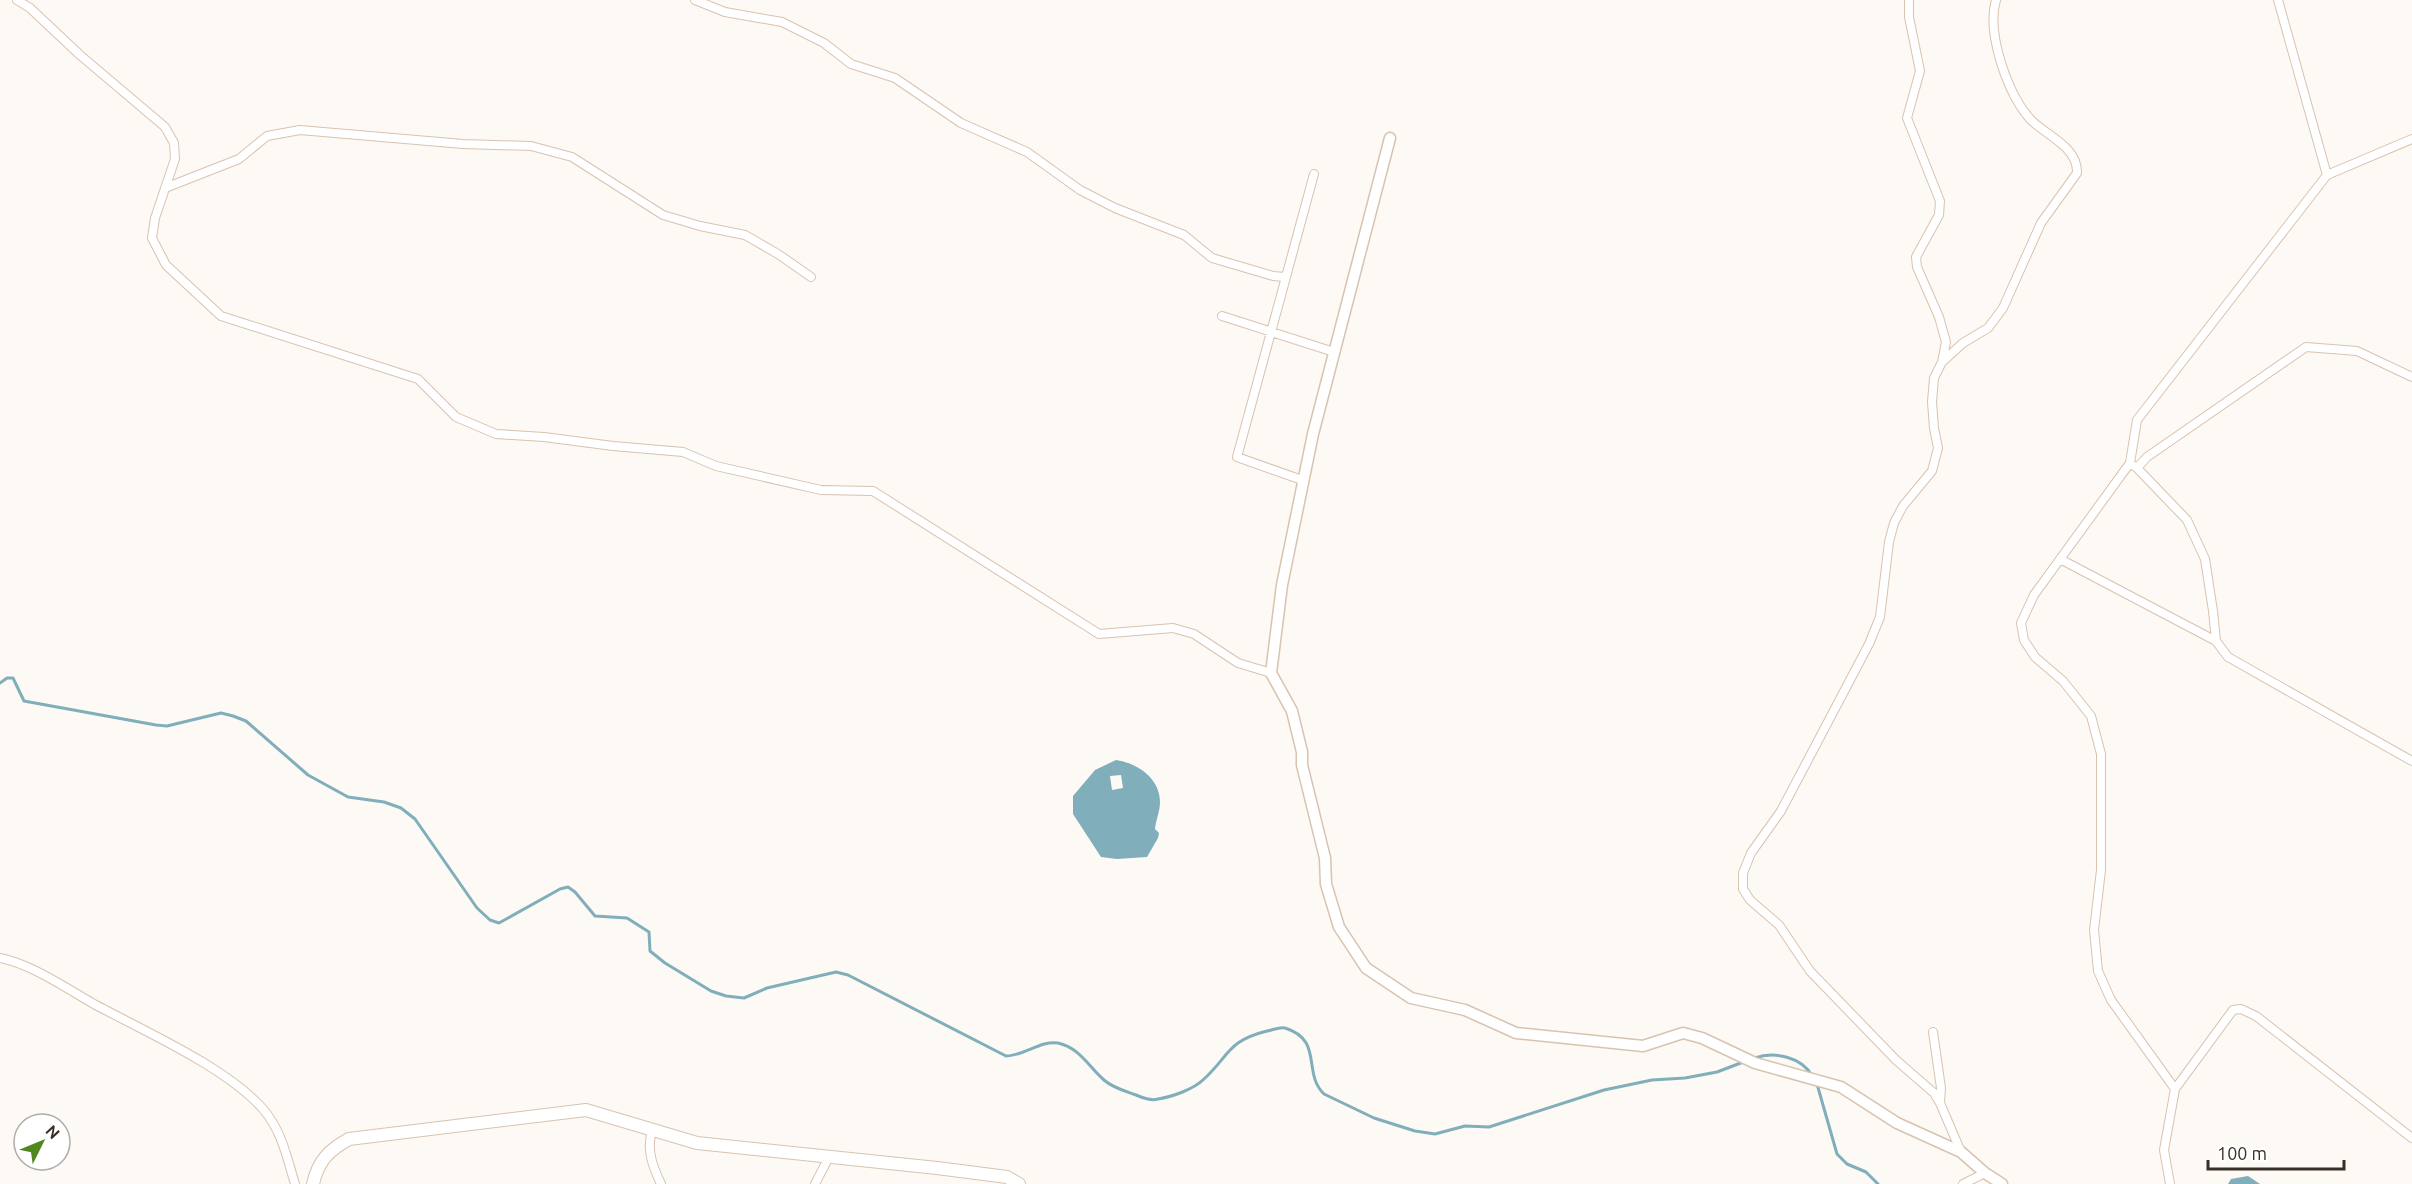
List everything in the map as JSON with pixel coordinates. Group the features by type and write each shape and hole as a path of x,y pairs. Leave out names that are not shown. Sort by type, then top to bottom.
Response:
{"main road":[{"path":"313,1184 316,1172 330,1150 349,1138 586,1110 697,1143 1007,1177 1019,1184"}],"street":[{"path":"17,0 30,8 80,55 165,127 174,143 176,159 155,218 152,238 166,265 221,316 418,379 456,417 496,435 544,437 683,452 726,468 811,488 873,491 1100,634 1173,628 1194,634 1238,663 1271,673"},
{"path":"695,0 725,12 783,22 824,43 851,64 895,78 961,123 1027,152 1080,190 1115,208 1184,235 1212,258 1273,276 1285,277"},
{"path":"1909,0 1909,17 1920,71 1907,118 1940,201 1939,215 1916,257 1917,267 1939,317 1946,342 1942,362 1934,378 1932,402 1938,447 1932,471 1903,506 1894,523 1889,542 1880,617 1869,644 1781,811 1752,853 1743,873 1743,889 1750,900 1779,925 1810,971 1896,1060 1934,1093 1961,1152"},
{"path":"1942,362 1963,343 1988,328 2003,308 2041,223 2077,173 2078,164 2072,153 2031,119 2019,102 2003,67 1993,36 1992,12 1996,0"},
{"path":"2278,0 2326,175"},
{"path":"165,188 239,159 267,136 300,130 463,144 531,146 572,157 663,215 700,226 745,235 811,277"},
{"path":"1390,138 1302,480 1282,585 1271,673 1292,711 1302,752 1302,765 1325,858 1326,884 1339,927 1366,968 1411,998 1465,1010 1516,1033 1643,1046 1683,1033 1722,1047 1751,1062 1841,1087 1897,1123 1961,1152 2002,1184"},
{"path":"2216,641 2205,559 2187,520 2133,466 2137,420 2326,175 2412,139"},
{"path":"1302,480 1237,458 1314,174"},
{"path":"1222,316 1334,352"},
{"path":"2175,1089 2111,1000 2098,970 2094,930 2101,870 2101,754 2091,716 2063,681 2035,657 2024,640 2021,623 2034,595 2133,466 2306,347 2357,351 2412,377"},
{"path":"2061,559 2216,641 2228,657 2412,761"},
{"path":"0,958 10,960 52,981 220,1072 262,1108 279,1130 295,1184"},
{"path":"2170,1184 2164,1149 2175,1089 2233,1010 2241,1009 2256,1016 2412,1138"},
{"path":"1933,1032 1941,1088 1940,1103"},
{"path":"652,1131 649,1148 651,1163 661,1184"},
{"path":"815,1184 829,1157"},
{"path":"1963,1184 1985,1173"}],"water":[{"path":"1116,760 1132,764 1152,779 1159,793 1160,802 1155,829 1159,833 1147,857 1117,859 1101,857 1073,814 1073,796 1095,770","holes":["1121,775 1123,788 1112,790 1110,776"]},
{"path":"2248,1176 2260,1184 2228,1184 2231,1179"}],"waterway":[{"path":"0,683 7,678 13,678 24,701 156,725 167,726 221,713 246,721 308,775 348,797 384,802 401,808 415,819 477,908 490,920 499,923 560,889 568,887 595,916 627,918 649,932 650,951 665,963 711,991 744,998 767,988 836,972 848,975 1006,1056 1019,1054 1045,1044 1066,1045 1078,1053 1108,1083 1147,1099 1156,1100 1189,1089 1200,1083 1236,1044 1254,1035 1280,1028 1297,1033 1304,1040 1309,1049 1314,1077 1324,1094 1374,1118 1415,1131 1435,1134 1465,1126 1489,1127 1604,1090 1652,1080 1685,1078 1717,1072 1746,1061"},
{"path":"1755,1058 1771,1055 1787,1057 1802,1064 1812,1076"},
{"path":"1817,1084 1837,1154 1847,1164 1866,1172 1878,1184"}]}
